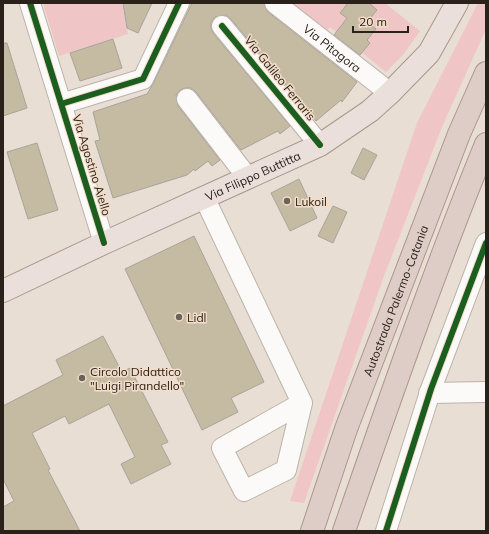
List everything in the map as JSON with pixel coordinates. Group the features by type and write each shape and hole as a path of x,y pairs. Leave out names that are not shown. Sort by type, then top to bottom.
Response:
{"highway":[{"name":"Autostrada Palermo-Catania","path":"312,531 346,429 459,134 486,73"},
{"path":"344,531 452,229 486,144"}],"main road":[{"name":"Via Filippo Buttitta","path":"3,291 104,243 320,145 370,111 390,94 429,53 457,3"}],"street":[{"name":"Via Agostino Aiello","path":"30,3 104,243"},
{"path":"61,104 143,79 179,3"},
{"name":"Via Pitagora","path":"275,3 390,94"},
{"name":"Via Galileo Ferraris","path":"222,26 320,145"},
{"path":"187,99 248,178"},
{"path":"204,197 302,403 286,470 244,491 222,448 302,403"},
{"path":"386,531 429,393 486,243"},
{"path":"429,393 486,392"}],"shaded area":[{"path":"43,3 122,3 128,34 59,56"},
{"path":"283,3 385,3 420,31 403,55 386,72 330,27 323,35"},
{"path":"478,3 486,3 486,29 442,127 384,276 304,503 290,501 417,123"}],"building":[{"path":"123,3 152,3 138,33 127,28"},
{"path":"192,3 264,3 268,12 357,82 342,102 341,100 316,121 231,19 226,15 215,17 211,22 213,33 290,126 280,134 278,131 241,150 196,92 191,88 180,90 176,95 178,106 220,160 212,166 208,161 187,175 113,198 95,141 100,140 93,112 147,94"},
{"path":"348,3 369,3 377,10 367,22 376,29 367,40 370,43 360,55 334,35 347,18 340,13"},
{"path":"113,39 122,68 80,81 70,53"},
{"path":"3,43 7,43 27,108 3,116"},
{"path":"37,143 58,210 28,219 7,152"},
{"path":"363,148 377,155 364,180 351,173"},
{"path":"299,179 317,218 290,231 271,193"},
{"path":"333,206 347,212 333,243 318,236"},
{"path":"194,236 264,382 231,398 238,412 202,430 125,269"},
{"path":"103,336 122,372 130,368 168,442 161,445 171,464 131,484 121,464 135,457 109,404 69,424 65,416 32,433 50,469 48,470 80,531 3,531 3,507 14,501 3,479 3,406 63,375 56,360"}],"cycle path":[{"path":"30,3 104,243"},
{"path":"61,104 143,79 179,3"},
{"path":"222,26 320,145"},
{"path":"386,531 431,389 486,243"}],"place":[{"name":"Lukoil","path":"287,201"},
{"name":"Lidl","path":"179,317"},
{"name":"Circolo Didattico \"Luigi Pirandello\"","path":"82,378"}]}
